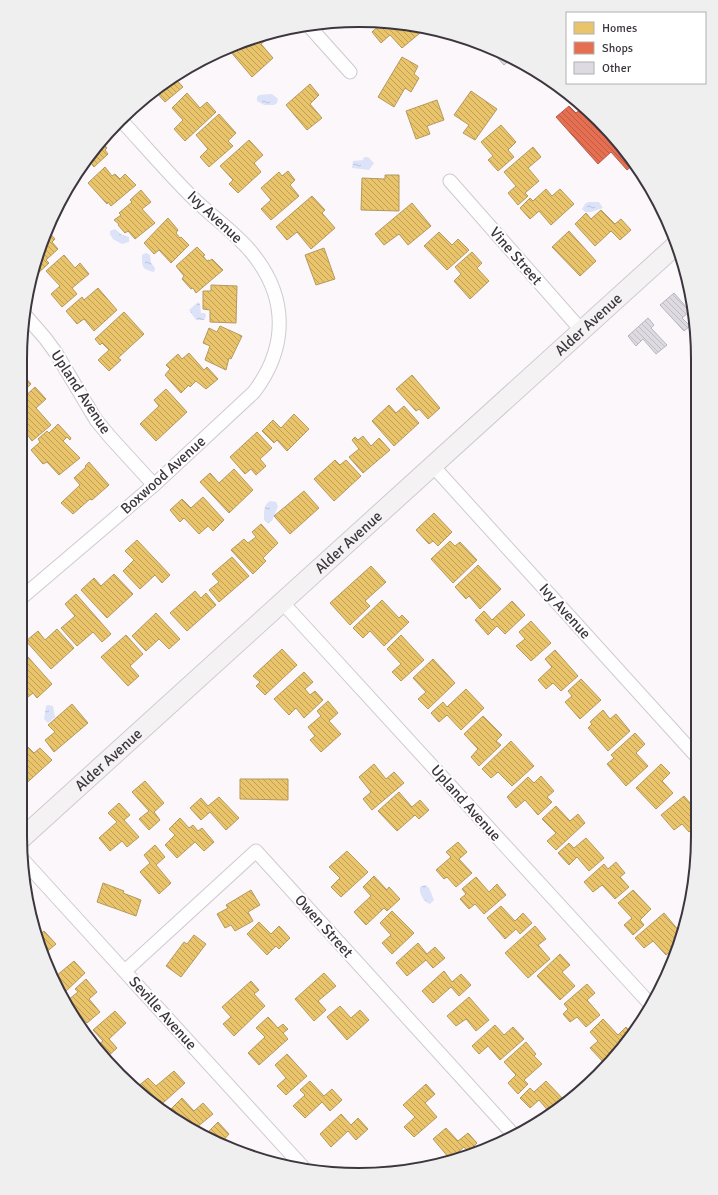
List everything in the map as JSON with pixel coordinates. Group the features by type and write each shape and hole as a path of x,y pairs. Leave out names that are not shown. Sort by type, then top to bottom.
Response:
{"main road":[{"name":"Alder Avenue","path":"27,833 672,249"}],"street":[{"path":"313,30 350,72"},
{"name":"Ivy Avenue","path":"124,124 188,194 252,252 266,272 277,299 280,332"},
{"name":"Vine Street","path":"450,181 582,331"},
{"name":"Upland Avenue","path":"30,320 46,338 56,353 96,420 154,485"},
{"name":"Boxwood Avenue","path":"27,591 154,485 254,392 264,378 273,360 280,332"},
{"name":"Ivy Avenue","path":"433,466 691,750"},
{"name":"Upland Avenue","path":"282,602 647,1001"},
{"name":"Owen Street","path":"125,971 256,851 511,1132"},
{"name":"Seville Avenue","path":"29,866 299,1163"}],"water":[{"path":"272,94 278,99 277,103 274,105 264,105 257,101 257,97 259,95"},
{"path":"364,157 369,158 374,163 369,170 352,168 353,161 363,160"},
{"path":"588,202 599,202 603,208 591,212 585,212 582,209"},
{"path":"115,229 122,235 129,237 129,242 122,244 113,239 110,231"},
{"path":"146,253 150,255 151,263 155,268 154,272 147,270 143,265 142,255"},
{"path":"198,302 200,304 201,313 205,313 206,316 204,320 196,320 189,310"},
{"path":"270,501 276,502 278,506 272,521 268,523 264,520 264,512 266,505"},
{"path":"46,706 53,706 55,717 48,723 44,719"},
{"path":"425,885 429,888 434,900 430,904 423,899 420,892 420,887"}],"building: Homes":[{"path":"377,28 421,33 402,48 390,35 381,43 372,32"},
{"path":"265,41 261,44 273,58 252,77 231,52"},
{"path":"402,57 418,66 414,74 419,78 411,92 405,88 394,107 378,97"},
{"path":"178,81 183,87 165,102 159,95"},
{"path":"310,84 319,95 310,104 322,118 307,130 286,105"},
{"path":"471,91 497,109 475,140 463,133 469,125 454,115"},
{"path":"187,93 200,108 207,102 216,112 185,141 174,129 183,120 172,108"},
{"path":"437,100 444,120 427,126 430,134 416,139 406,111"},
{"path":"219,114 236,133 228,141 233,146 209,167 200,157 208,149 196,135"},
{"path":"501,125 516,142 508,150 514,157 498,171 488,160 493,156 481,142"},
{"path":"249,140 263,155 254,163 261,172 238,193 229,184 233,180 220,166"},
{"path":"105,145 107,148 105,150 108,154 94,167 91,164"},
{"path":"533,147 541,157 528,168 539,181 525,193 528,196 518,205 508,193 516,186 504,172"},
{"path":"105,167 112,176 115,174 120,179 125,174 136,185 111,206 108,202 107,204 88,183"},
{"path":"288,171 295,180 290,185 299,196 271,220 261,209 271,200 261,188 279,172 282,176"},
{"path":"385,175 399,175 399,211 361,210 362,178 385,179"},
{"path":"546,189 552,196 560,189 574,204 551,225 539,211 530,219 520,208 530,198 533,201"},
{"path":"141,190 151,202 142,209 155,223 135,239 128,231 125,233 118,225 119,224 114,220 121,215 119,213 132,202 130,200"},
{"path":"312,196 325,210 322,213 335,228 311,249 297,232 287,240 276,227"},
{"path":"412,203 431,226 408,245 399,234 384,245 375,234"},
{"path":"601,210 615,224 621,219 631,230 620,240 611,231 595,246 575,224 586,213 591,219"},
{"path":"168,218 178,230 176,233 189,245 171,263 159,250 154,254 144,243"},
{"path":"569,231 596,261 580,276 552,247"},
{"path":"439,232 452,245 458,239 469,250 447,270 424,246"},
{"path":"51,235 55,239 52,242 58,249 46,260 49,263 38,273"},
{"path":"197,247 205,255 203,256 207,261 212,259 223,270 196,293 193,288 191,289 182,279 184,276 176,266"},
{"path":"324,248 335,279 316,285 305,255"},
{"path":"472,252 482,263 477,268 489,281 470,299 454,281 461,274 455,267"},
{"path":"64,255 75,268 80,263 89,274 72,288 77,294 62,307 51,294 60,286 46,271"},
{"path":"211,285 237,286 236,323 210,322 210,310 203,309 203,291 211,291"},
{"path":"98,288 117,310 94,331 84,319 77,324 66,311 82,297 84,300"},
{"path":"124,312 144,334 118,358 121,360 109,371 98,360 109,350 102,343 100,345 95,339"},
{"path":"220,326 242,336 231,359 229,358 226,370 205,360 210,346 203,343 209,328 217,332"},
{"path":"189,353 204,370 207,367 218,379 206,389 196,381 190,387 189,385 181,393 165,375 170,369 166,365 178,354 182,359"},
{"path":"412,375 440,408 428,419 419,409 416,411 396,389"},
{"path":"27,379 31,384 27,388"},
{"path":"35,387 46,399 36,408 51,425 32,441 27,434 27,394"},
{"path":"166,389 187,412 156,441 140,424 159,406 154,400"},
{"path":"389,405 396,413 404,406 419,423 394,446 372,421"},
{"path":"294,414 309,429 287,451 277,440 274,443 262,431 273,420 281,428"},
{"path":"58,424 71,438 70,440 67,437 63,441 80,458 59,475 47,462 43,464 31,450 40,442 38,439 47,431 49,433"},
{"path":"257,432 272,448 260,459 266,466 256,475 251,469 245,474 230,457"},
{"path":"363,436 371,446 379,438 390,450 363,473 349,457 359,449 352,440 355,437 358,440"},
{"path":"335,460 340,465 346,460 361,476 334,501 314,479"},
{"path":"89,462 109,485 73,514 61,503 80,485 74,478 86,467 85,466"},
{"path":"234,469 253,490 229,513 200,482 210,473 219,483"},
{"path":"304,491 319,508 290,534 274,516"},
{"path":"203,497 224,520 213,531 208,526 199,534 184,518 180,522 170,510 182,499 191,508"},
{"path":"434,513 452,532 438,546 433,541 429,544 416,530"},
{"path":"261,524 278,543 263,558 266,561 253,574 231,550 244,539 248,543 256,537 252,532"},
{"path":"137,540 170,575 162,583 155,575 140,589 123,571 134,560 125,551"},
{"path":"450,541 455,546 460,542 477,560 453,583 431,559"},
{"path":"232,557 249,576 219,602 209,590 219,582 212,574"},
{"path":"478,565 501,589 480,609 469,596 466,599 455,587"},
{"path":"371,566 386,582 365,601 370,606 350,625 330,603"},
{"path":"114,574 133,594 107,618 81,590 94,578 101,586"},
{"path":"195,591 201,598 206,593 216,605 187,631 170,613"},
{"path":"76,594 111,634 102,642 93,632 77,646 61,628 75,616 65,604"},
{"path":"382,600 399,618 402,615 409,622 384,646 370,631 363,638 353,628"},
{"path":"512,601 525,615 505,634 497,626 488,635 475,620 484,611 492,620"},
{"path":"156,613 180,639 169,649 159,639 146,651 132,636"},
{"path":"531,621 551,643 531,661 516,646 525,639 519,632"},
{"path":"57,629 74,648 51,669 27,642 27,640 38,631 45,640"},
{"path":"126,635 143,654 130,666 139,676 128,686 101,657"},
{"path":"401,635 424,660 401,681 392,672 401,664 387,649"},
{"path":"282,649 297,665 265,695 256,686 260,682 253,676"},
{"path":"555,650 578,676 561,691 553,683 546,689 538,680 552,667 545,659"},
{"path":"27,656 52,684 37,698 33,693 27,698"},
{"path":"433,659 455,683 428,709 418,699 426,692 413,678"},
{"path":"304,672 313,682 305,689 310,695 315,691 323,700 304,718 296,708 289,715 274,699"},
{"path":"581,679 601,700 580,719 565,702 572,696 568,691"},
{"path":"466,689 484,708 461,730 447,715 439,722 431,713 443,702 447,707"},
{"path":"328,701 338,713 329,721 341,734 321,752 310,740 315,736 308,727 321,716 317,711"},
{"path":"72,704 88,723 54,752 45,740 55,732 48,725"},
{"path":"603,710 610,719 616,714 630,731 608,751 588,728 592,724 590,722"},
{"path":"483,716 502,735 496,741 501,745 479,766 471,757 478,749 464,734"},
{"path":"635,733 645,744 636,753 648,766 626,786 607,764 614,758 611,755"},
{"path":"511,741 534,766 512,786 498,772 491,778 482,769"},
{"path":"28,747 34,753 40,748 52,760 27,783"},
{"path":"374,764 386,779 394,772 404,783 372,810 363,799 371,792 359,777"},
{"path":"661,764 670,773 662,781 673,793 656,809 636,788"},
{"path":"541,776 554,791 547,797 552,802 538,815 525,800 516,808 507,797 528,777 534,783"},
{"path":"240,779 288,779 288,800 240,799"},
{"path":"145,781 164,803 154,812 160,820 149,830 139,819 149,811 132,792"},
{"path":"399,792 412,807 420,800 429,810 419,819 415,815 397,831 378,811"},
{"path":"684,796 691,804 691,830 689,832 682,824 674,830 661,815"},
{"path":"219,797 239,818 226,830 210,812 201,820 190,808 201,798 208,806"},
{"path":"119,803 130,815 124,820 139,837 127,847 122,841 110,851 99,838 117,822 108,813"},
{"path":"556,806 570,821 578,814 585,823 556,850 547,841 556,833 542,819"},
{"path":"180,818 189,828 193,825 198,831 202,828 214,842 204,851 195,842 177,858 165,845 175,835 169,829"},
{"path":"586,838 604,858 589,871 577,857 569,865 558,853 569,843 574,848"},
{"path":"458,842 467,852 459,859 472,873 456,887 447,877 444,879 436,870 451,857 446,852"},
{"path":"155,845 165,857 156,865 171,883 159,894 140,872 150,863 144,855"},
{"path":"347,851 368,872 341,897 331,887 340,878 329,867"},
{"path":"616,862 625,873 620,877 629,887 615,899 602,885 593,892 584,882 604,864 608,869"},
{"path":"374,876 387,890 389,887 400,899 387,911 384,908 366,925 354,912 371,896 363,887"},
{"path":"476,877 489,892 497,884 506,895 484,914 475,904 469,909 460,899 466,894 462,889"},
{"path":"103,883 124,891 123,893 141,900 136,916 97,902"},
{"path":"251,890 260,905 248,912 253,921 235,931 231,925 225,928 217,914 228,908 226,905"},
{"path":"633,890 651,909 640,920 644,925 633,935 624,925 632,918 618,903"},
{"path":"501,906 515,921 523,913 532,923 520,934 516,929 505,939 487,918"},
{"path":"392,911 414,933 392,954 382,943 391,935 380,923"},
{"path":"664,913 678,929 670,952 666,955 653,941 644,948 635,938"},
{"path":"259,922 271,934 279,926 290,938 279,949 276,946 267,955 247,934"},
{"path":"535,926 546,939 538,945 550,959 528,978 505,953"},
{"path":"44,931 56,944 48,951 45,943 42,933"},
{"path":"194,935 206,944 181,977 166,966 184,942 187,944"},
{"path":"418,943 427,954 435,947 445,958 433,968 426,960 407,976 396,963"},
{"path":"560,954 570,965 562,972 575,986 560,1000 537,976"},
{"path":"74,961 85,973 66,992 57,975"},
{"path":"444,971 452,982 461,974 471,985 459,996 451,987 433,1003 422,991"},
{"path":"324,973 336,986 318,1001 326,1010 314,1021 295,999"},
{"path":"86,979 97,992 89,999 100,1012 87,1023 69,999 78,992 75,989"},
{"path":"251,981 259,990 254,994 265,1006 234,1036 223,1024 231,1017 222,1007"},
{"path":"587,984 595,993 587,1000 600,1015 586,1027 577,1017 570,1022 563,1014 568,1009 564,1004"},
{"path":"469,997 489,1020 476,1031 466,1019 456,1026 447,1016"},
{"path":"340,1006 351,1018 360,1010 369,1020 347,1040 327,1017"},
{"path":"115,1011 126,1023 109,1039 117,1048 109,1055 100,1043 103,1041 93,1030"},
{"path":"268,1017 278,1028 283,1024 288,1029 283,1033 288,1039 259,1065 248,1053 265,1037 256,1028"},
{"path":"603,1019 618,1035 626,1027 628,1029 603,1062 590,1048 598,1041 590,1032"},
{"path":"495,1025 504,1035 513,1027 524,1039 500,1060 488,1046 479,1054 472,1046"},
{"path":"526,1042 536,1054 534,1056 542,1064 524,1080 528,1084 518,1094 508,1083 516,1075 504,1062"},
{"path":"287,1054 307,1076 286,1095 277,1086 286,1078 275,1065"},
{"path":"174,1071 185,1083 163,1103 139,1085 148,1078 156,1086"},
{"path":"310,1081 324,1096 332,1089 342,1100 330,1111 322,1102 305,1118 293,1106 305,1095 300,1090"},
{"path":"546,1081 562,1098 547,1109 539,1100 530,1108 520,1098 530,1088 534,1092"},
{"path":"426,1084 435,1094 425,1103 437,1117 414,1137 404,1127 415,1117 403,1105"},
{"path":"182,1098 194,1111 203,1103 213,1114 198,1127 171,1109"},
{"path":"341,1114 351,1125 358,1118 368,1129 356,1140 348,1131 331,1147 320,1134"},
{"path":"218,1122 229,1134 224,1139 208,1132"},
{"path":"446,1128 458,1141 468,1133 477,1143 472,1148 466,1150 464,1147 457,1153 448,1156 433,1139"}],"building: Shops":[{"path":"569,106 576,113 579,110 609,140 630,168 627,170 611,152 598,164 556,117"}],"building: Other":[{"path":"497,57 508,62 504,65"},
{"path":"674,293 687,308 688,313 682,318 689,327 684,331 660,305"},
{"path":"648,318 654,325 651,328 667,345 656,354 643,339 636,346 628,336"}]}
